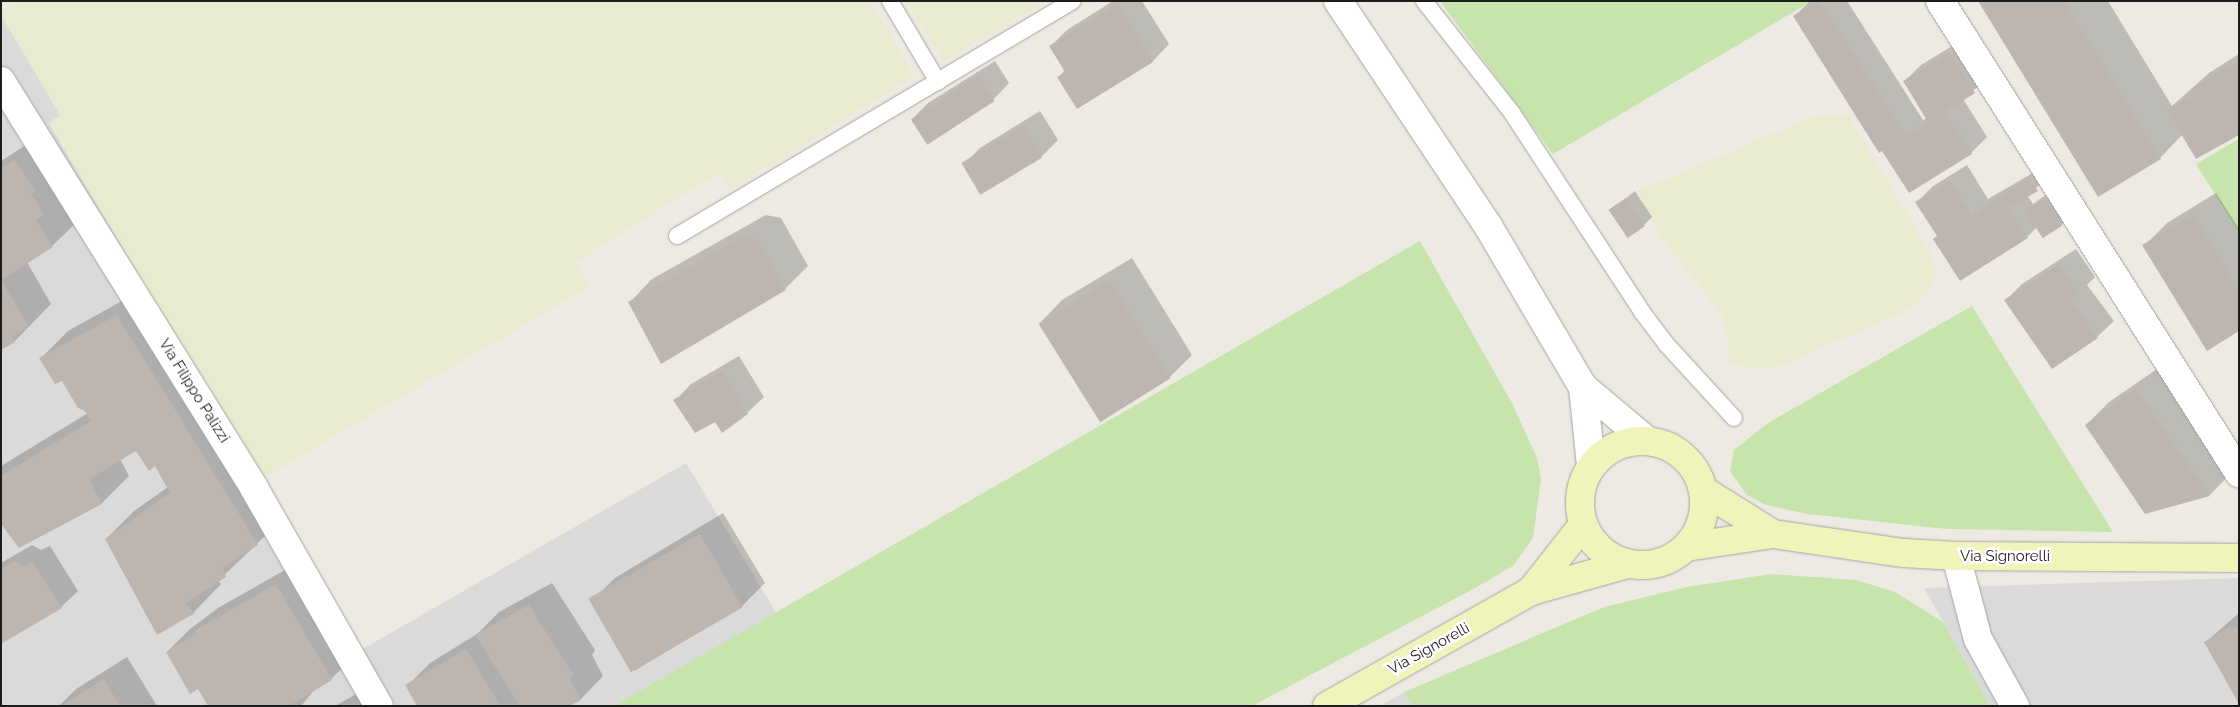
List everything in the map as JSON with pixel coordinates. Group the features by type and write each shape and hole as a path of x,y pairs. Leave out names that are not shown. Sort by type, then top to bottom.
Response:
{"street":[{"path":"1338,1 1488,226 1583,387 1646,440"},
{"path":"1940,1 2239,473"},
{"name":"Via Filippo Palizzi","path":"1,81 254,488 379,706"},
{"path":"1583,387 1590,466"},
{"path":"1646,440 1666,444 1684,455 1696,471 1704,491 1704,512 1698,531 1686,547 1669,559 1656,563 1628,564 1609,557 1593,543 1583,526 1578,505 1580,491 1590,466 1606,451 1625,442 1646,440"},
{"name":"Via Signorelli","path":"1704,491 1773,534"},
{"name":"Via Signorelli","path":"1531,592 1583,526"},
{"name":"Via Signorelli","path":"1686,547 1773,534 1904,553 1956,556 2239,558"},
{"path":"1956,556 1978,639 2015,706"},
{"name":"Via Signorelli","path":"1328,706 1531,592 1628,564"}],"lane":[{"path":"890,1 938,82"},
{"path":"677,236 1073,1"},
{"path":"1424,1 1512,113 1642,312 1667,345 1734,418"}],"shaded area":[{"path":"1,15 61,116 49,123 361,650 686,463 777,614 614,706 1,706"},
{"path":"2239,578 2239,706 1990,706 1924,588"},
{"path":"1404,692 1412,706 1380,706"}],"green space":[{"path":"16,1 871,1 915,76 731,189 720,172 576,262 589,287 260,480 49,123 60,115 1,15 1,10"},
{"path":"905,1 1046,1 944,62"},
{"path":"1440,1 1812,1 1553,154"},
{"path":"1815,116 1849,117 1930,251 1937,274 1926,295 1906,311 1776,368 1751,369 1727,363 1727,338 1721,314 1660,236 1638,191"},
{"path":"2239,139 2239,232 2196,164"},
{"path":"1420,241 1512,403 1537,458 1541,478 1533,538 1513,566 1477,587 1252,706 614,706"},
{"path":"1972,306 2113,532 1947,529 1808,514 1766,505 1747,495 1730,471 1734,450 1768,423"},
{"path":"1771,574 1856,580 1895,592 1943,622 1990,706 1412,706 1404,692 1604,607 1687,587"}],"building":[{"path":"1816,1 1820,1 1906,136 1928,122 1903,81 1950,52 1975,93 1945,112 1972,154 1909,193 1882,151 1879,153 1793,16"},
{"path":"1978,1 2064,1 2161,159 2098,197"},
{"path":"1118,4 1153,62 1077,109 1057,77 1065,72 1049,46"},
{"path":"2239,60 2239,135 2196,159 2167,110 2194,94 2191,89"},
{"path":"978,76 994,101 927,145 911,120"},
{"path":"1023,126 1042,158 980,195 961,163"},
{"path":"14,160 36,191 31,194 44,214 36,220 53,247 1,280 1,168"},
{"path":"2029,178 2038,191 2009,208 2028,238 1960,281 1933,239 1937,236 1915,202 1950,181 1972,215"},
{"path":"1626,198 1645,226 1628,238 1609,210"},
{"path":"2044,198 2062,226 2043,238 2025,211"},
{"path":"2193,214 2239,289 2239,331 2207,351 2142,245"},
{"path":"743,237 758,240 786,290 661,364 628,302"},
{"path":"2059,264 2080,295 2070,299 2098,338 2052,369 2004,300"},
{"path":"1,280 29,327 12,337 15,342 1,350"},
{"path":"1109,280 1170,378 1100,422 1039,324"},
{"path":"117,315 258,545 223,568 226,577 185,604 195,613 157,635 105,539 170,493 155,466 149,471 136,451 89,479 102,504 19,548 1,524 1,476 91,421 85,411 78,408 62,381 55,384 39,358"},
{"path":"722,371 748,414 722,433 715,422 695,433 673,400"},
{"path":"2136,389 2210,496 2145,514 2085,425"},
{"path":"700,534 742,608 631,672 588,598"},
{"path":"15,561 24,566 33,562 62,608 1,644 1,569"},
{"path":"276,584 332,680 289,706 208,706 198,689 190,694 166,652 196,634 194,631"},
{"path":"529,605 573,674 570,679 581,700 570,706 520,706 475,635"},
{"path":"2230,627 2239,628 2239,704 2204,642"},
{"path":"466,649 500,706 417,706 405,685"},
{"path":"104,679 120,706 61,706"}]}
